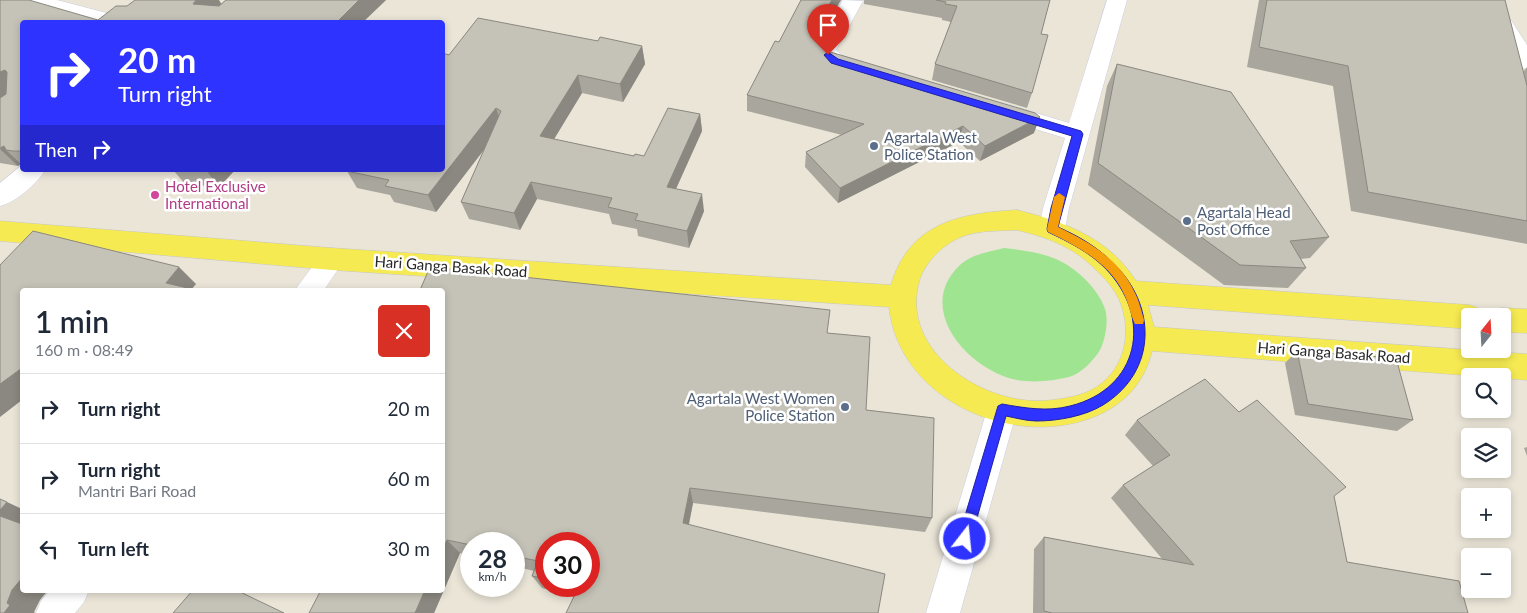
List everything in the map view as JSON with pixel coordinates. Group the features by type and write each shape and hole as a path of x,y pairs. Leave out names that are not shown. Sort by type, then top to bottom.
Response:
{"main road":[{"path":"1008,220 1017,220 1052,229 1083,244 1110,266 1129,292 1138,314 1140,338 1135,363 1120,385 1098,402 1069,412 1036,415 1002,410 968,396 939,376 917,351 905,324 901,297 909,269 926,246 952,229 982,221 1008,220"},
{"name":"Hari Ganga Basak Road","path":"0,232 332,258 901,297"},
{"path":"1129,292 1461,316"},
{"path":"1511,320 1527,321"},
{"name":"Hari Ganga Basak Road","path":"1140,338 1527,367"}],"street":[{"path":"32,0 121,20"},
{"path":"1052,229 1056,208 1117,0"},
{"path":"1488,0 1527,62"},
{"path":"853,1 828,43 826,52 835,61 878,74"},
{"path":"983,105 1078,134"},
{"path":"0,197 31,172"},
{"path":"310,288 332,258"},
{"path":"943,613 1002,410"},
{"path":"53,613 70,593"}],"green space":[{"path":"1004,248 1037,253 1056,259 1071,267 1092,286 1102,301 1106,314 1106,325 1102,346 1087,366 1078,373 1069,377 1050,380 1017,380 999,374 982,365 966,352 954,336 945,319 942,301 947,283 964,262 980,254"}],"building":[{"path":"0,0 29,0 98,20 20,20 20,151 6,150 4,146 0,148 0,98 6,94 7,72 5,70 0,72"},
{"path":"135,0 196,0 193,4 219,6 226,0 359,0 339,20 98,20 116,6 127,6"},
{"path":"801,0 832,0 816,26 813,35 827,51 1035,113 1040,117 985,146 963,126 840,188 806,152 864,124 747,95 775,41 779,42"},
{"path":"936,0 1050,0 1041,34 1048,35 1032,93 935,64 957,6"},
{"path":"1267,0 1505,0 1527,86 1527,221 1368,192 1348,66 1259,47"},
{"path":"478,18 598,41 600,37 642,46 620,84 578,75 540,136 634,156 635,154 644,156 668,108 700,114 667,187 702,194 687,231 635,220 638,214 608,207 612,198 531,182 514,213 461,202 501,111 496,108 428,195 385,186 389,180 352,172 445,172 445,54 449,55"},
{"path":"1117,64 1231,92 1329,237 1290,241 1306,268 1240,265 1098,163"},
{"path":"33,231 179,267 166,283 187,288 20,288 20,369 0,384 0,265"},
{"path":"430,267 830,310 827,333 870,337 866,410 934,418 932,518 690,488 683,523 885,574 878,613 566,613 574,597 600,597 600,532 535,532 535,560 525,558 525,532 460,532 460,543 447,540 445,544 445,288 421,288"},
{"path":"1297,351 1396,358 1413,420 1308,404"},
{"path":"1205,379 1239,412 1257,400 1346,487 1334,496 1347,562 1459,581 1461,598 1464,598 1468,613 1052,613 1044,611 1044,537 1194,565 1123,485 1170,455 1137,420"},
{"path":"0,499 7,502 0,510"},
{"path":"0,516 20,523 20,580 12,590 7,603 10,605 4,613 0,613"},
{"path":"190,593 242,593 284,613 173,613"},
{"path":"319,593 424,593 415,613 309,613"}],"slow traffic":[{"path":"1059,197 1052,229 1083,244 1110,266 1129,292 1139,320"}],"place":[{"name":"Agartala West Police Station","path":"874,146"},
{"name":"Hotel Exclusive International","path":"155,195"},
{"name":"Agartala Head Post Office","path":"1187,221"},
{"name":"Agartala West Women Police Station","path":"845,407"}],"route":[{"path":"828,55 835,61 1078,134 1056,208 1052,229 1083,244 1110,266 1129,292 1138,314 1140,338 1135,363 1120,385 1098,402 1069,412 1036,415 1002,410 965,539"}]}
